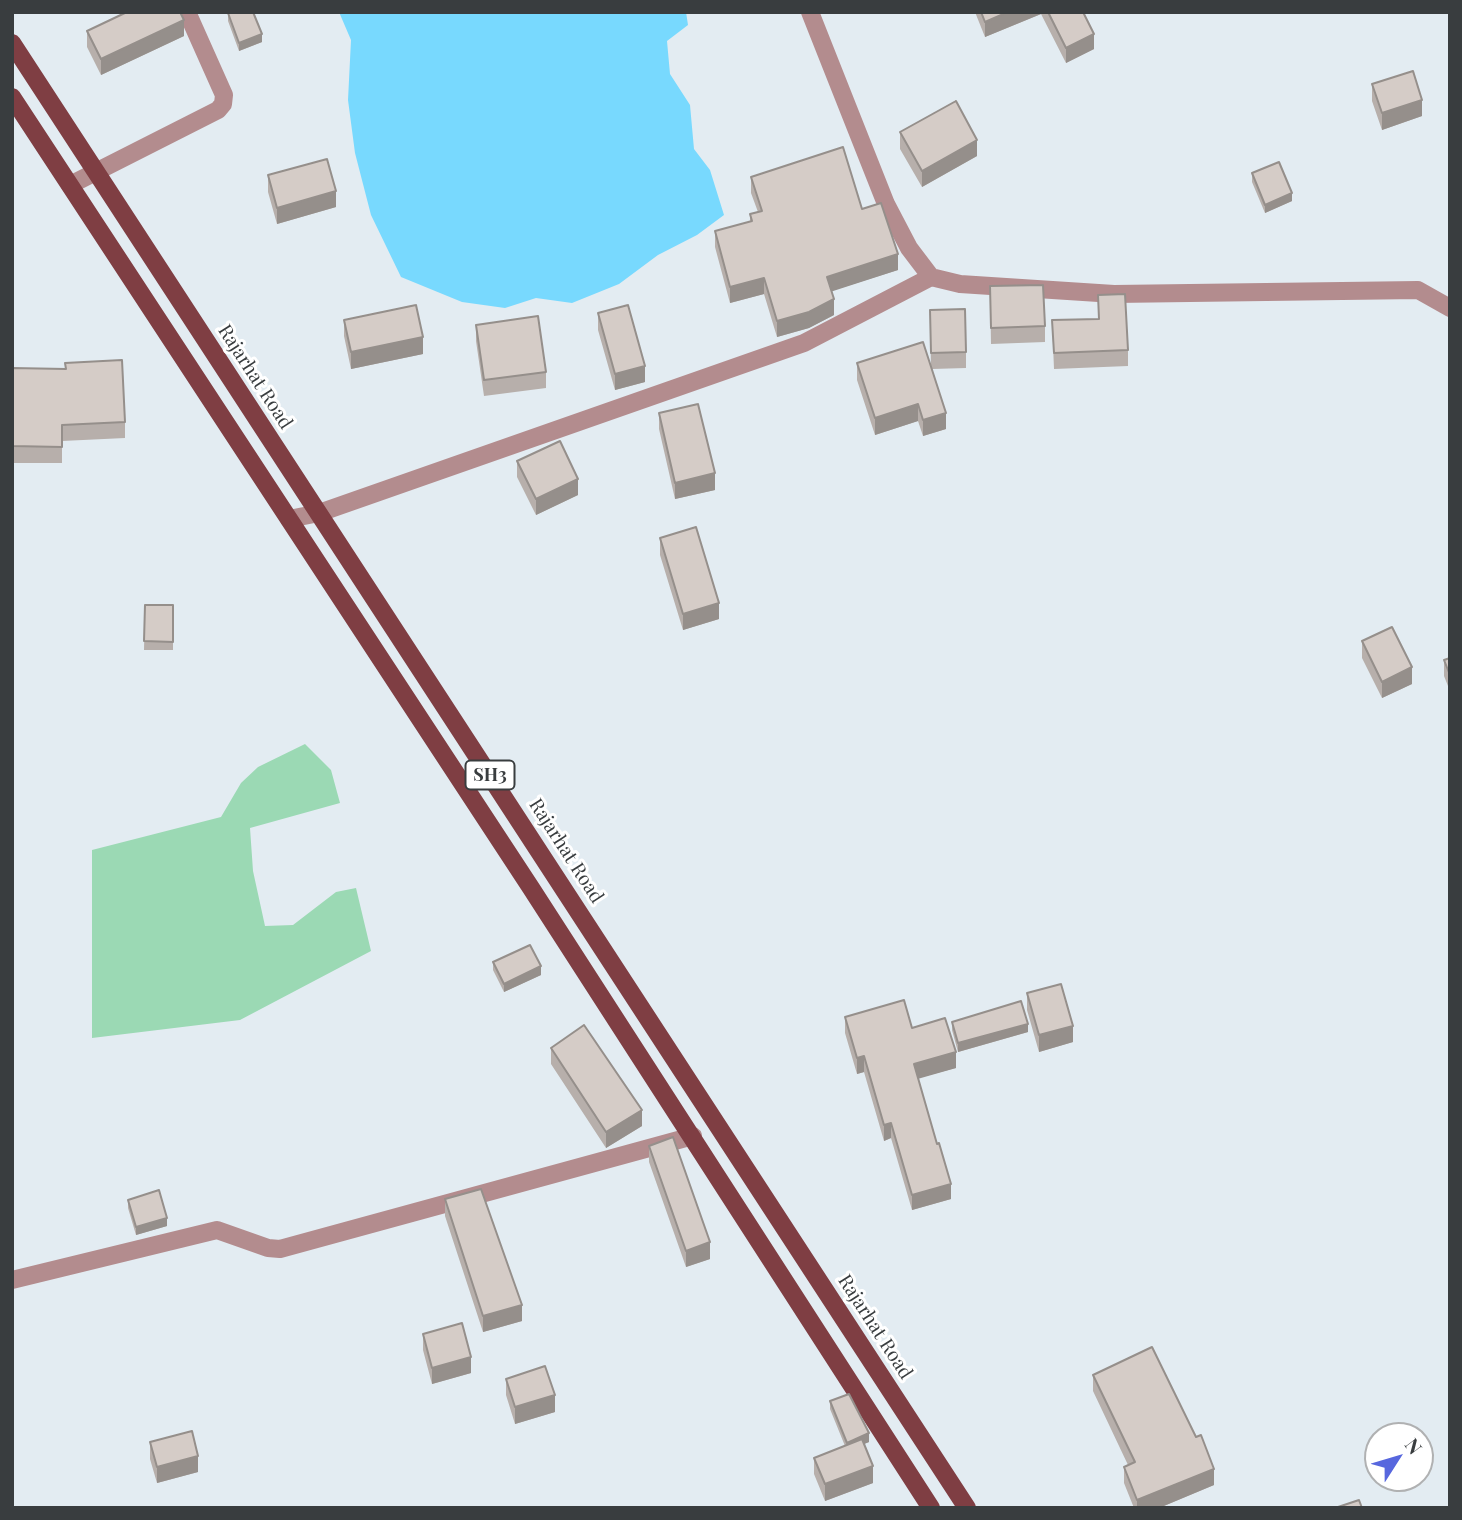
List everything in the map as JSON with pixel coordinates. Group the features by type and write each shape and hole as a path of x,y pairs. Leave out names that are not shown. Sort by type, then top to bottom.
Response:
{"main road":[{"name":"Rajarhat Road","path":"12,43 967,1508"},
{"name":"SH3","path":"12,97 693,1136 932,1508"}],"street":[{"path":"70,185 97,174 218,110 223,104 224,95 187,12"},
{"path":"810,12 886,204 909,248 931,276 960,284 1114,294 1418,290 1450,308"},
{"path":"289,519 319,513 804,343 931,276"},
{"path":"12,1280 217,1230 268,1248 280,1249 693,1136"}],"green space":[{"path":"305,744 331,770 340,803 250,828 253,871 265,926 293,925 336,892 356,888 371,951 240,1020 92,1038 92,850 221,817 241,783 258,767"}],"water":[{"path":"339,12 686,12 688,25 667,41 670,74 690,105 694,149 710,170 724,215 697,235 658,255 619,284 572,303 536,298 505,308 462,302 401,277 371,215 355,153 348,100 351,40"}],"building":[{"path":"127,12 180,12 184,20 101,59 87,31"},
{"path":"229,12 253,12 262,34 239,43"},
{"path":"981,12 1008,12 985,22"},
{"path":"1048,12 1083,12 1094,34 1066,48"},
{"path":"1413,71 1422,100 1382,113 1372,84"},
{"path":"956,101 977,140 922,171 900,132"},
{"path":"843,147 862,209 881,203 898,254 827,277 834,299 809,312 777,321 764,278 730,287 715,231 752,221 750,214 762,211 751,177"},
{"path":"327,159 336,191 277,208 268,175"},
{"path":"1279,162 1292,193 1265,205 1252,173"},
{"path":"1043,285 1045,326 991,328 990,286"},
{"path":"1125,294 1128,350 1054,353 1052,320 1099,319 1098,295"},
{"path":"416,305 423,337 351,352 344,320"},
{"path":"628,305 645,366 615,374 598,313"},
{"path":"965,309 966,352 931,353 930,310"},
{"path":"538,316 546,372 484,380 476,325"},
{"path":"923,342 946,413 923,420 918,404 875,418 857,363"},
{"path":"122,360 125,422 62,425 62,447 12,446 12,368 66,369 65,363"},
{"path":"698,404 715,473 675,483 659,413"},
{"path":"560,441 578,479 536,499 517,461"},
{"path":"696,527 719,603 683,614 660,538"},
{"path":"145,605 173,605 173,642 144,641"},
{"path":"1392,627 1412,667 1382,682 1362,641"},
{"path":"1450,658 1450,675 1444,660"},
{"path":"530,945 541,966 504,984 493,962"},
{"path":"1061,984 1073,1026 1039,1035 1027,993"},
{"path":"904,1000 912,1028 945,1018 956,1052 914,1064 951,1184 912,1195 891,1123 884,1125 864,1056 857,1058 845,1017"},
{"path":"1021,1001 1028,1024 958,1043 952,1022"},
{"path":"584,1025 642,1110 606,1132 551,1048"},
{"path":"673,1137 710,1242 686,1251 649,1146"},
{"path":"481,1189 522,1305 483,1316 445,1199"},
{"path":"159,1190 167,1218 136,1227 128,1200"},
{"path":"462,1323 471,1357 432,1368 423,1334"},
{"path":"1152,1347 1196,1437 1201,1435 1214,1469 1137,1500 1124,1467 1135,1462 1093,1375"},
{"path":"545,1366 555,1395 515,1407 506,1379"},
{"path":"849,1394 869,1433 847,1443 830,1401"},
{"path":"192,1431 198,1456 157,1467 150,1442"},
{"path":"862,1439 873,1466 825,1484 814,1458"},
{"path":"1359,1500 1362,1508 1335,1508"}]}
